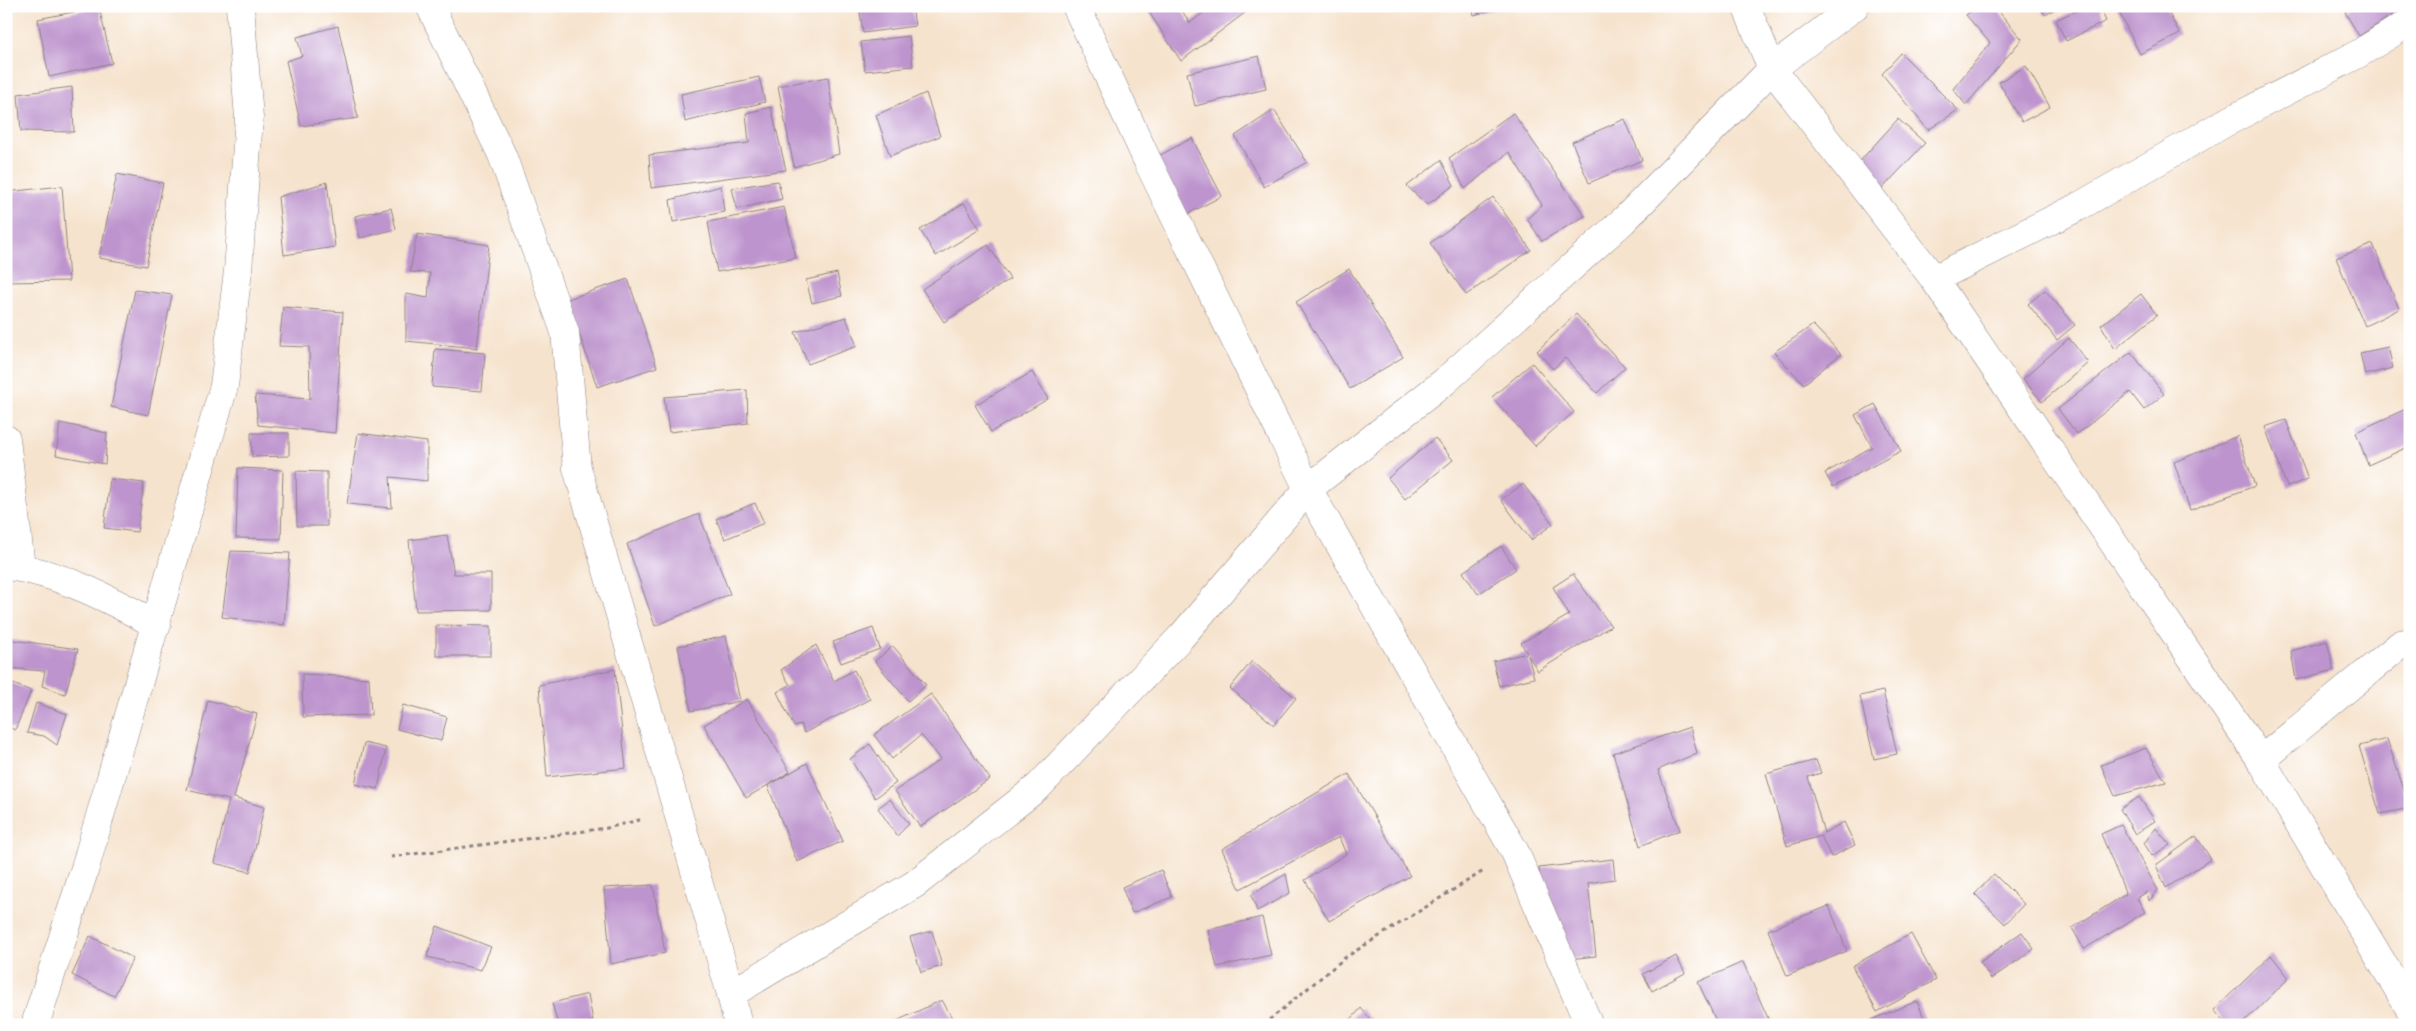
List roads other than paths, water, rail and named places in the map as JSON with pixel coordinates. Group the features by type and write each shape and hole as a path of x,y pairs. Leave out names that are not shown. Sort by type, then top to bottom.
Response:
{"street":[{"path":"35,1025 85,868 157,625 224,386 238,271 249,118 240,6"},
{"path":"430,6 502,156 564,332 577,468 731,994 738,1025"},
{"path":"1076,6 1148,162 1308,489 1515,852 1589,1025"},
{"path":"1746,6 1772,69 1934,278 2261,760 2410,1009"},
{"path":"731,994 915,884 1039,786 1181,637 1308,489 1444,382 1623,221 1772,69 1854,6"},
{"path":"1934,278 2076,208 2223,124 2358,54 2410,22"},
{"path":"6,439 13,566 101,594 157,625"},
{"path":"2261,760 2401,644 2410,642"},
{"path":"2406,1025 2410,1022"}]}
